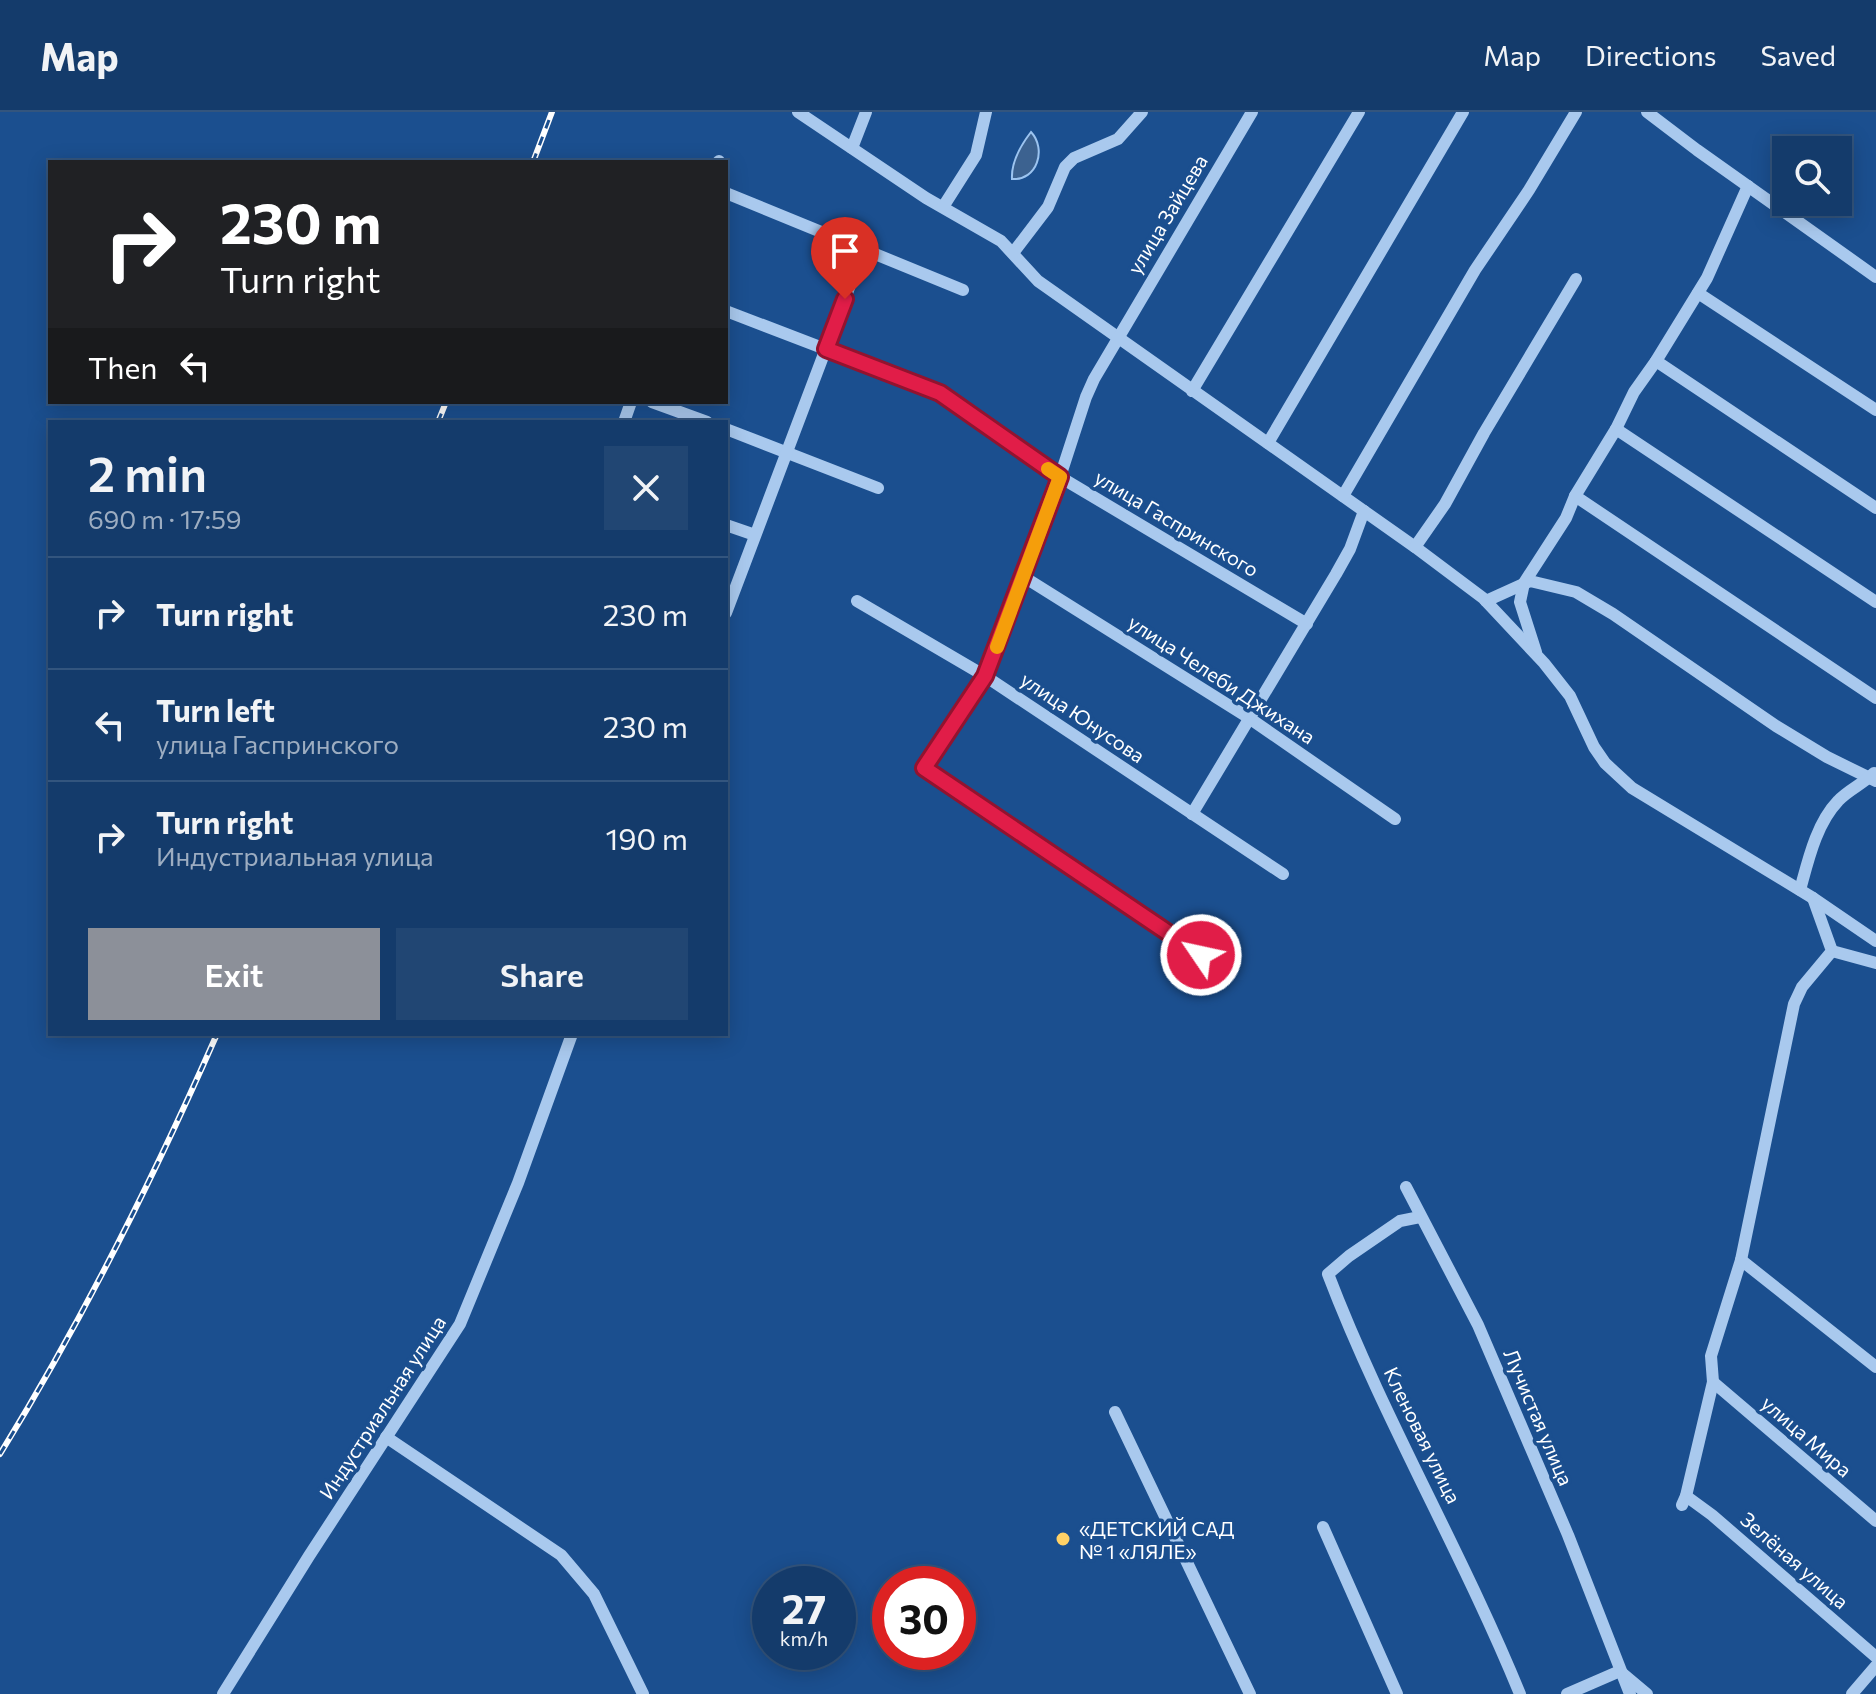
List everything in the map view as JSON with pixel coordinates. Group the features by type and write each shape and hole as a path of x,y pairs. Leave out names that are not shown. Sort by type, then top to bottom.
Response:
{"street":[{"path":"798,112 943,207 1001,241 1038,281 1415,547 1486,601 1570,696 1594,747 1617,775 1632,788 1813,898 1876,941"},
{"path":"852,148 866,112"},
{"path":"943,207 976,155 986,112"},
{"path":"1013,253 1048,207 1065,167 1074,158 1118,139 1142,112"},
{"name":"улица Зайцева","path":"1201,955 924,768 985,676 1024,577 1086,397 1118,337 1252,112"},
{"path":"1192,391 1359,112"},
{"path":"1268,443 1463,112"},
{"path":"1343,496 1475,270 1529,190 1576,112"},
{"path":"1647,112 1876,277"},
{"path":"1538,657 1520,602 1524,583 1566,518 1575,496 1616,429 1634,392 1707,278 1748,186"},
{"path":"728,194 963,290"},
{"path":"728,608 864,248"},
{"path":"1415,547 1445,504 1576,279"},
{"path":"1698,293 1876,410"},
{"name":"улица Гаспринского","path":"728,312 940,393 1060,477 1307,624"},
{"path":"1656,361 1876,508"},
{"path":"658,404 702,420"},
{"path":"1616,429 1876,602"},
{"path":"728,430 878,488"},
{"path":"1575,496 1876,698"},
{"path":"1192,814 1350,549 1364,511"},
{"path":"728,526 755,535"},
{"name":"улица Челеби Джихана","path":"1024,577 1249,718 1395,819"},
{"path":"1486,601 1530,581 1576,592 1776,726 1827,757 1874,776"},
{"name":"улица Юнусова","path":"857,601 985,676 1283,874"},
{"path":"1800,890 1809,855 1828,813 1841,798 1874,776"},
{"path":"1813,898 1832,951"},
{"path":"1832,951 1876,963"},
{"path":"1713,1382 1711,1356 1741,1260 1794,1004 1802,987 1832,951"},
{"name":"Индустриальная улица","path":"223,1694 460,1324 518,1183 571,1036"},
{"name":"Лучистая улица","path":"1406,1187 1478,1325 1568,1535 1630,1694"},
{"name":"Кленовая улица","path":"1420,1217 1400,1221 1328,1274 1349,1328 1493,1629 1520,1694"},
{"path":"1741,1260 1876,1367"},
{"name":"Зелёная улица","path":"1713,1382 1684,1500 1712,1515 1876,1657"},
{"name":"улица Мира","path":"1713,1382 1876,1521"},
{"path":"1115,1412 1250,1694"},
{"path":"386,1437 561,1555 594,1594 643,1694"},
{"path":"1323,1527 1397,1694"},
{"path":"1852,1694 1876,1666"},
{"path":"1567,1694 1620,1671 1647,1694"}],"water":[{"path":"1031,132 1038,147 1037,163 1028,175 1012,179 1017,154"}],"railway":[{"path":"534,160 552,112"},
{"path":"439,420 445,404"},
{"path":"0,1454 116,1248 216,1036"}],"slow traffic":[{"path":"997,647 1060,477 1048,469"}],"place":[{"name":"«ДЕТСКИЙ САД № 1 «ЛЯЛЕ»","path":"1063,1539"}],"route":[{"path":"845,299 826,349 940,393 1060,477 985,676 924,768 1201,955"}]}
